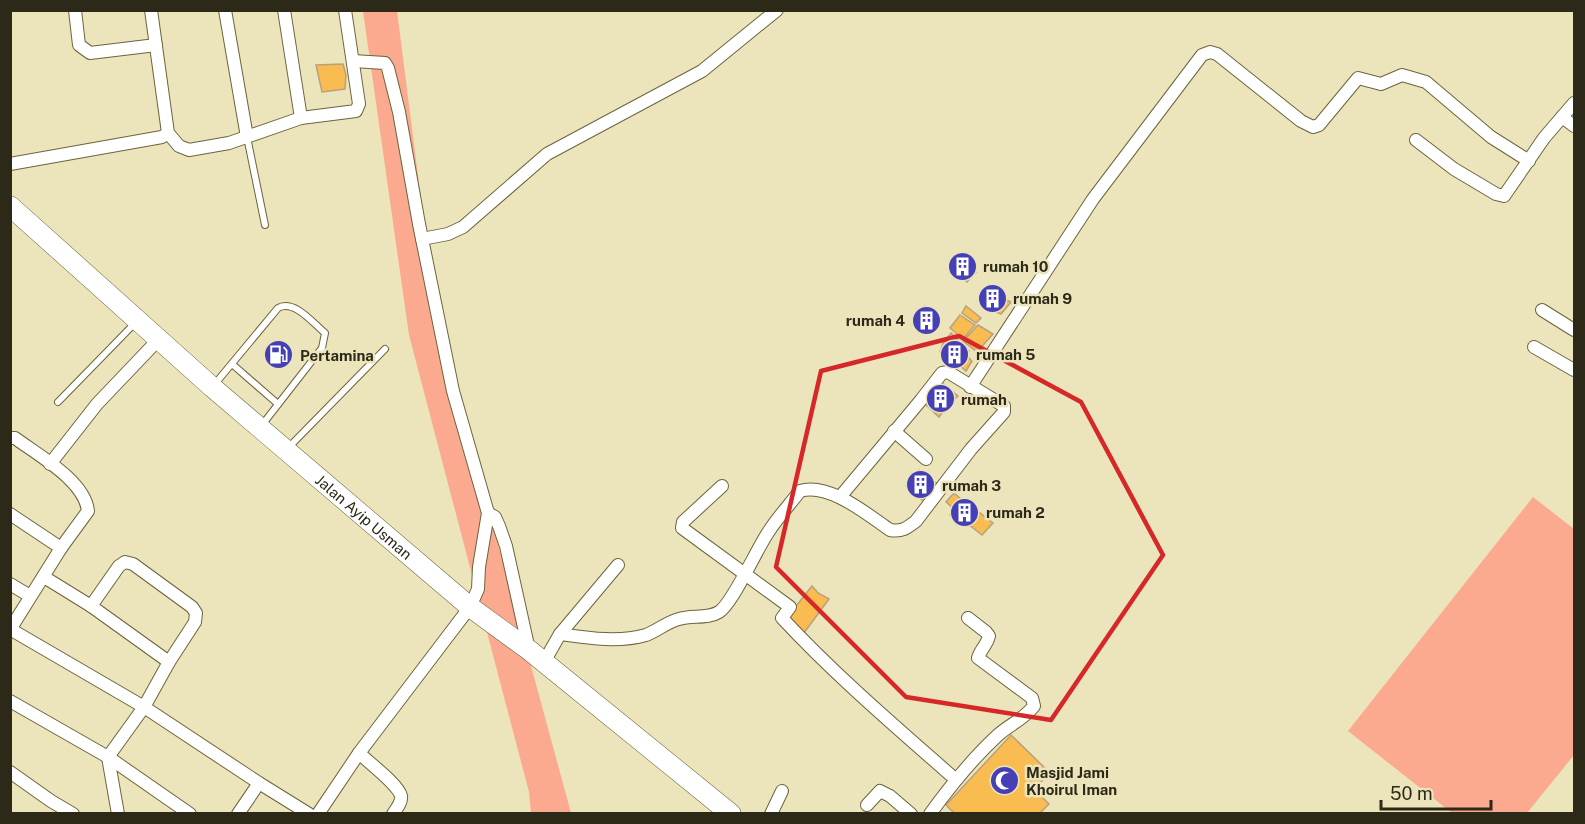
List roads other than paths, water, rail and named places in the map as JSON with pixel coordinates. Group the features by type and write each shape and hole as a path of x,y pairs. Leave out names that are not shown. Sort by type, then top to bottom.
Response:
{"main road":[{"name":"Jalan Ayip Usman","path":"10,206 158,340 470,607 537,656 730,813"}],"street":[{"path":"75,10 79,45 90,52 156,45"},
{"path":"152,10 168,133 179,146 189,150 230,143 301,118 356,111 358,108 353,61 345,10"},
{"path":"225,10 247,137"},
{"path":"284,10 301,118"},
{"path":"422,239 455,232 547,154 702,71 777,10"},
{"path":"970,387 1093,199 1202,55 1210,52 1217,54 1301,121 1313,127 1319,125 1358,78 1381,84 1402,75 1413,77 1426,82 1491,137 1529,161"},
{"path":"318,813 359,753 470,607 478,589 479,567 488,513 453,392 399,112 388,68 385,63 353,61"},
{"path":"1416,140 1454,169 1496,194 1504,196 1544,138 1575,103"},
{"path":"1562,117 1575,126"},
{"path":"10,164 162,137 168,133"},
{"path":"1542,310 1575,330"},
{"path":"50,464 97,404 158,340"},
{"path":"1534,347 1575,370"},
{"path":"560,634 624,639 647,634 678,619 696,615 709,616 720,612 768,531 800,491 812,489 840,497 890,530 906,529 916,521 971,449 1004,412 1004,406 948,372 942,373 840,497"},
{"path":"894,431 926,459"},
{"path":"10,438 15,438 76,484 87,501 88,510 61,548 11,629 144,706 259,783 309,813"},
{"path":"722,486 683,522 682,528 790,607 782,618 832,669 955,779"},
{"path":"488,513 495,517 506,546 537,656 560,634 618,565"},
{"path":"10,514 61,548"},
{"path":"91,606 119,566 125,562 133,564 192,607 196,618 144,706 108,757 118,813"},
{"path":"44,577 91,606 169,662"},
{"path":"10,584 30,596"},
{"path":"930,813 955,779 999,734 1034,706 1032,698 978,658 989,636 968,618"},
{"path":"10,701 108,757 190,813"},
{"path":"359,753 396,788 401,796 400,804 393,813"},
{"path":"10,772 51,801 73,813"},
{"path":"238,813 259,783"},
{"path":"771,813 783,791"},
{"path":"867,805 880,791 911,813"}],"lane":[{"path":"247,137 266,225"},
{"path":"212,387 282,305 292,306 325,333 322,348 260,428"},
{"path":"58,402 137,321"},
{"path":"286,451 385,349"},
{"path":"231,364 278,405"}],"place":[{"name":"rumah 10","path":"962,266"},
{"name":"rumah 9","path":"992,298"},
{"name":"rumah 4","path":"926,320"},
{"name":"rumah 5","path":"955,354"},
{"name":"Pertamina","path":"279,355"},
{"name":"rumah","path":"940,399"},
{"name":"rumah 3","path":"921,485"},
{"name":"rumah 2","path":"965,512"},
{"name":"Masjid Jami Khoirul Iman","path":"1005,781"}]}
